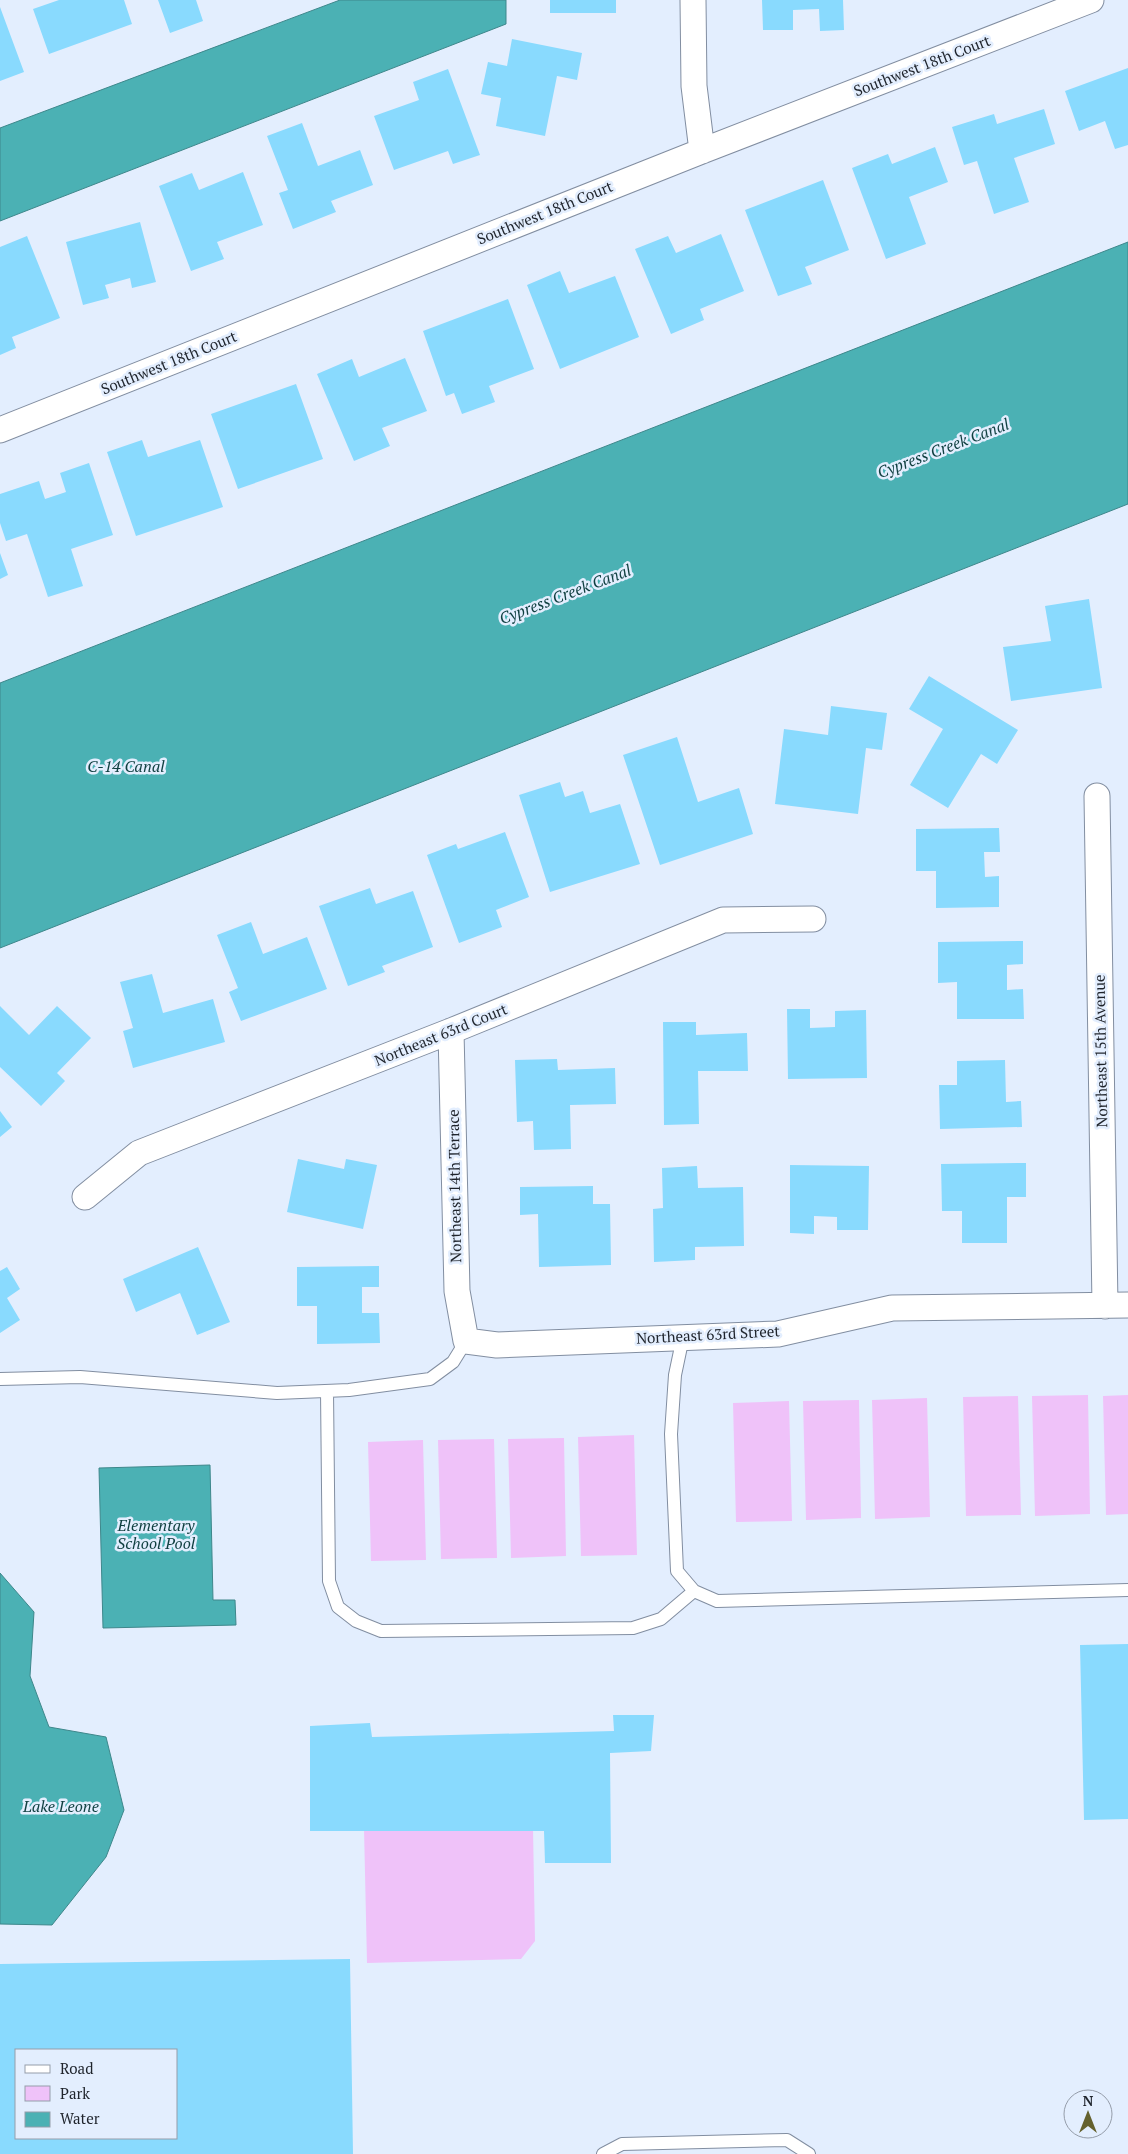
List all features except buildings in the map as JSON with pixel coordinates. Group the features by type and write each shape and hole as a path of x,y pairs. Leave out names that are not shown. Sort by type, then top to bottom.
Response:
{"street":[{"path":"693,0 694,86 702,151"},
{"name":"Southwest 18th Court","path":"0,430 702,151 1091,0"},
{"name":"Northeast 15th Avenue","path":"1097,796 1116,1305"},
{"name":"Northeast 63rd Court","path":"85,1197 139,1153 451,1031 723,920 813,918"},
{"name":"Northeast 14th Terrace","path":"451,1031 457,1291 466,1341"},
{"name":"Northeast 63rd Street","path":"466,1341 497,1345 778,1334 892,1308 1116,1305"}],"lane":[{"path":"684,1337 675,1375 671,1453 676,1570 694,1591 717,1601 1128,1590"},
{"path":"0,1379 80,1377 277,1393 349,1390 430,1379 453,1362 466,1341"},
{"path":"327,1391 329,1581 338,1607 356,1621 381,1631 633,1628 661,1620 694,1591"},
{"path":"603,2154 622,2144 787,2140 809,2154"}],"green space":[{"path":"1088,1395 1090,1514 1035,1516 1032,1396"},
{"path":"1128,1395 1128,1514 1106,1515 1103,1396"},
{"path":"1018,1396 1021,1515 966,1516 963,1397"},
{"path":"927,1398 930,1517 875,1519 872,1400"},
{"path":"859,1400 861,1518 806,1520 803,1401"},
{"path":"789,1401 792,1521 736,1522 733,1403"},
{"path":"634,1435 637,1555 581,1556 578,1437"},
{"path":"564,1438 566,1556 511,1558 508,1439"},
{"path":"494,1439 497,1558 441,1559 438,1440"},
{"path":"423,1440 426,1560 371,1561 368,1442"},
{"path":"364,1828 533,1828 535,1941 521,1959 367,1963"}],"water":[{"path":"340,0 506,0 506,24 0,221 0,128"},
{"name":"C-14 Canal","path":"1128,242 1128,504 0,948 0,683"},
{"name":"Elementary School Pool","path":"210,1465 213,1600 235,1600 236,1625 103,1628 99,1468"},
{"name":"Lake Leone","path":"0,1573 34,1612 30,1676 49,1727 106,1737 124,1810 106,1857 52,1925 0,1924"}],"water label":[{"name":"Cypress Creek Canal","path":"943,448"},
{"name":"Cypress Creek Canal","path":"565,594"}]}
